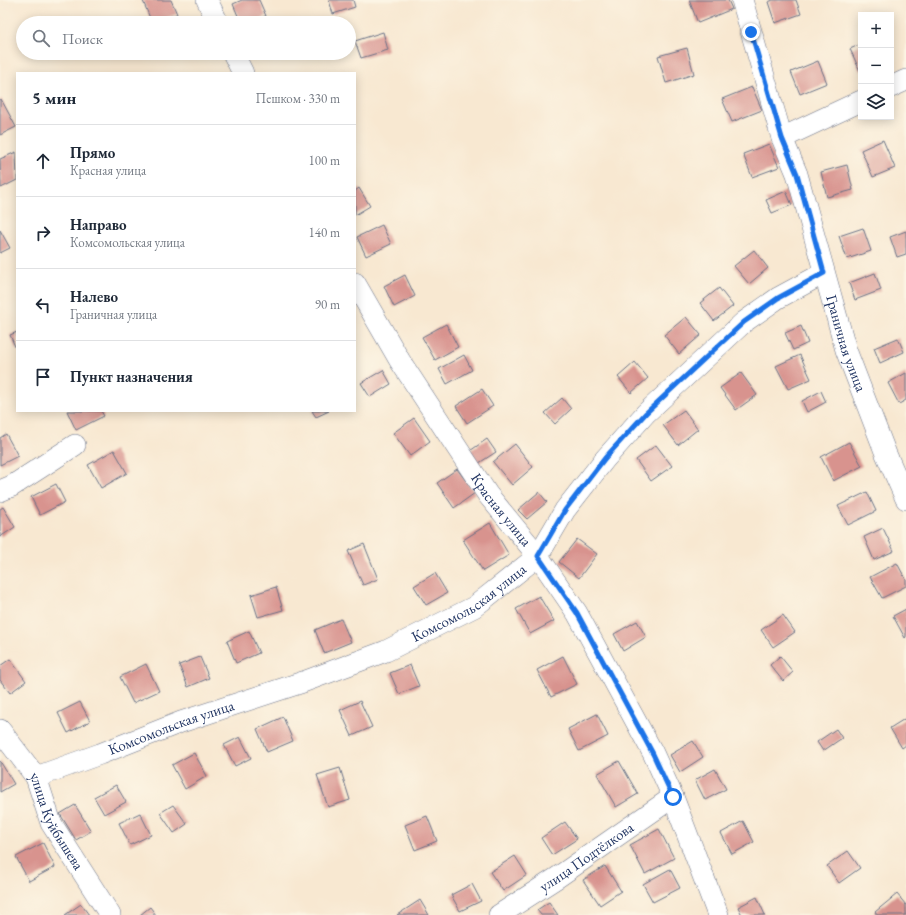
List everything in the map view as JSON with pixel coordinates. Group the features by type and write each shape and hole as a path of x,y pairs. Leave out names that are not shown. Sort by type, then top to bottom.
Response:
{"street":[{"path":"207,0 215,16"},
{"name":"Граничная улица","path":"742,0 782,138 797,174 846,350 886,454 906,499"},
{"path":"236,60 242,72"},
{"path":"894,86 906,80"},
{"path":"782,138 858,102"},
{"name":"Комсомольская улица","path":"36,777 181,722 303,682 386,650 474,608 538,556 565,510 605,458 646,413 744,322 778,298 824,273"},
{"name":"Красная улица","path":"356,285 400,361 488,496 538,556 577,613 653,754 673,797 718,915"},
{"path":"0,491 12,486 75,445"},
{"name":"улица Куйбышева","path":"0,730 36,777 51,823 110,915"},
{"name":"улица Подтёлкова","path":"499,915 558,877 673,797"}],"building":[{"path":"171,0 177,14 171,16 149,16 143,1"},
{"path":"242,0 259,0 266,16 238,16 233,4"},
{"path":"329,0 353,0 355,7 333,14"},
{"path":"689,0 728,0 732,9 698,23"},
{"path":"773,0 796,0 801,14 775,23 768,2"},
{"path":"383,32 388,50 361,58 356,41"},
{"path":"858,45 858,67 850,49"},
{"path":"687,48 694,74 666,83 658,56"},
{"path":"818,61 827,83 800,94 791,72"},
{"path":"752,87 762,110 732,122 722,99"},
{"path":"1,99 16,127 0,135 0,100"},
{"path":"883,140 895,168 873,177 861,150"},
{"path":"769,144 779,167 752,177 743,154"},
{"path":"16,152 16,180 1,188 0,159"},
{"path":"847,165 853,190 827,197 821,172"},
{"path":"359,188 370,206 356,214 356,190"},
{"path":"786,191 792,205 772,213 766,200"},
{"path":"382,225 391,244 366,256 357,237"},
{"path":"863,228 871,251 847,259 839,236"},
{"path":"0,230 10,248 0,253"},
{"path":"906,231 906,254 897,257 890,237"},
{"path":"754,250 768,268 749,284 734,266"},
{"path":"875,273 881,290 855,300 849,283"},
{"path":"405,275 415,296 394,307 384,286"},
{"path":"719,288 733,306 714,321 700,303"},
{"path":"686,317 701,335 679,354 664,335"},
{"path":"446,324 458,347 435,360 422,337"},
{"path":"801,326 808,343 793,350 785,333"},
{"path":"16,332 16,349 10,335"},
{"path":"898,338 904,352 880,363 874,348"},
{"path":"464,355 472,370 447,384 439,369"},
{"path":"800,355 811,379 788,389 776,366"},
{"path":"635,362 648,378 631,393 618,377"},
{"path":"383,370 391,384 370,397 361,383"},
{"path":"741,373 757,395 736,410 720,388"},
{"path":"906,373 906,400 899,404 888,383"},
{"path":"482,389 493,406 467,423 456,406"},
{"path":"821,391 826,402 807,412 802,401"},
{"path":"562,398 571,409 555,424 545,413"},
{"path":"684,410 698,429 678,445 663,425"},
{"path":"67,412 102,412 104,416 76,430"},
{"path":"313,412 327,412 316,417"},
{"path":"414,418 430,441 410,456 393,433"},
{"path":"6,434 18,456 0,465 0,438"},
{"path":"487,439 496,452 476,465 467,453"},
{"path":"849,442 862,466 833,481 821,457"},
{"path":"515,444 533,467 512,485 493,462"},
{"path":"656,445 672,466 651,481 636,460"},
{"path":"114,450 127,473 101,488 88,465"},
{"path":"457,469 475,493 454,508 437,483"},
{"path":"56,484 65,502 40,515 31,497"},
{"path":"539,492 547,502 527,519 518,510"},
{"path":"867,492 876,511 848,525 838,506"},
{"path":"3,507 15,527 0,537 0,509"},
{"path":"490,523 509,555 483,571 463,540"},
{"path":"883,528 894,551 874,560 864,537"},
{"path":"577,539 597,554 579,578 559,562"},
{"path":"364,544 378,579 363,585 348,551"},
{"path":"897,563 906,580 906,586 882,598 870,577"},
{"path":"435,573 447,593 426,605 414,586"},
{"path":"276,587 283,610 258,617 251,595"},
{"path":"539,596 554,621 530,634 516,609"},
{"path":"906,609 906,637 905,638 893,616"},
{"path":"783,615 795,632 773,647 761,630"},
{"path":"341,619 351,642 324,653 315,630"},
{"path":"637,621 646,637 623,651 614,634"},
{"path":"249,631 259,653 236,663 227,641"},
{"path":"563,656 577,684 551,697 537,670"},
{"path":"780,656 793,672 783,681 770,665"},
{"path":"200,657 209,678 188,687 179,665"},
{"path":"10,659 26,681 10,693 0,680 0,666"},
{"path":"146,664 159,691 133,703 120,677"},
{"path":"410,665 419,686 399,694 390,673"},
{"path":"360,701 372,727 352,736 340,710"},
{"path":"80,702 90,721 68,733 58,713"},
{"path":"597,714 608,736 579,751 568,729"},
{"path":"283,717 293,741 267,752 257,729"},
{"path":"906,718 906,745 902,748 890,728"},
{"path":"836,729 842,738 823,751 817,742"},
{"path":"240,737 251,758 235,766 224,745"},
{"path":"693,741 703,757 680,772 670,755"},
{"path":"194,753 207,776 185,789 172,765"},
{"path":"0,761 14,784 0,792"},
{"path":"619,761 638,794 616,807 597,774"},
{"path":"340,768 350,800 328,807 317,775"},
{"path":"715,769 726,789 705,800 695,780"},
{"path":"116,785 126,802 104,814 94,797"},
{"path":"75,805 91,831 76,840 60,814"},
{"path":"173,805 187,824 174,833 160,813"},
{"path":"140,813 151,835 130,845 119,823"},
{"path":"427,816 437,841 415,850 405,825"},
{"path":"743,821 754,842 732,854 721,833"},
{"path":"565,822 577,839 552,855 541,838"},
{"path":"659,829 674,858 645,874 630,845"},
{"path":"43,843 55,867 29,881 16,857"},
{"path":"848,851 860,868 839,883 827,866"},
{"path":"515,856 527,875 503,891 490,872"},
{"path":"605,866 621,891 600,905 583,880"},
{"path":"670,869 680,888 653,902 643,884"},
{"path":"472,884 481,901 460,911 451,895"},
{"path":"897,894 906,905 906,915 877,915 875,912"},
{"path":"757,897 765,915 742,915 738,907"},
{"path":"420,900 429,915 397,915"},
{"path":"549,902 558,915 541,915 537,910"},
{"path":"81,904 89,915 65,915"},
{"path":"150,907 156,915 140,915"}],"route":[{"path":"673,797 653,754 577,613 538,556 565,510 605,458 646,413 744,322 778,298 824,273 797,174 782,138 751,32"}]}
